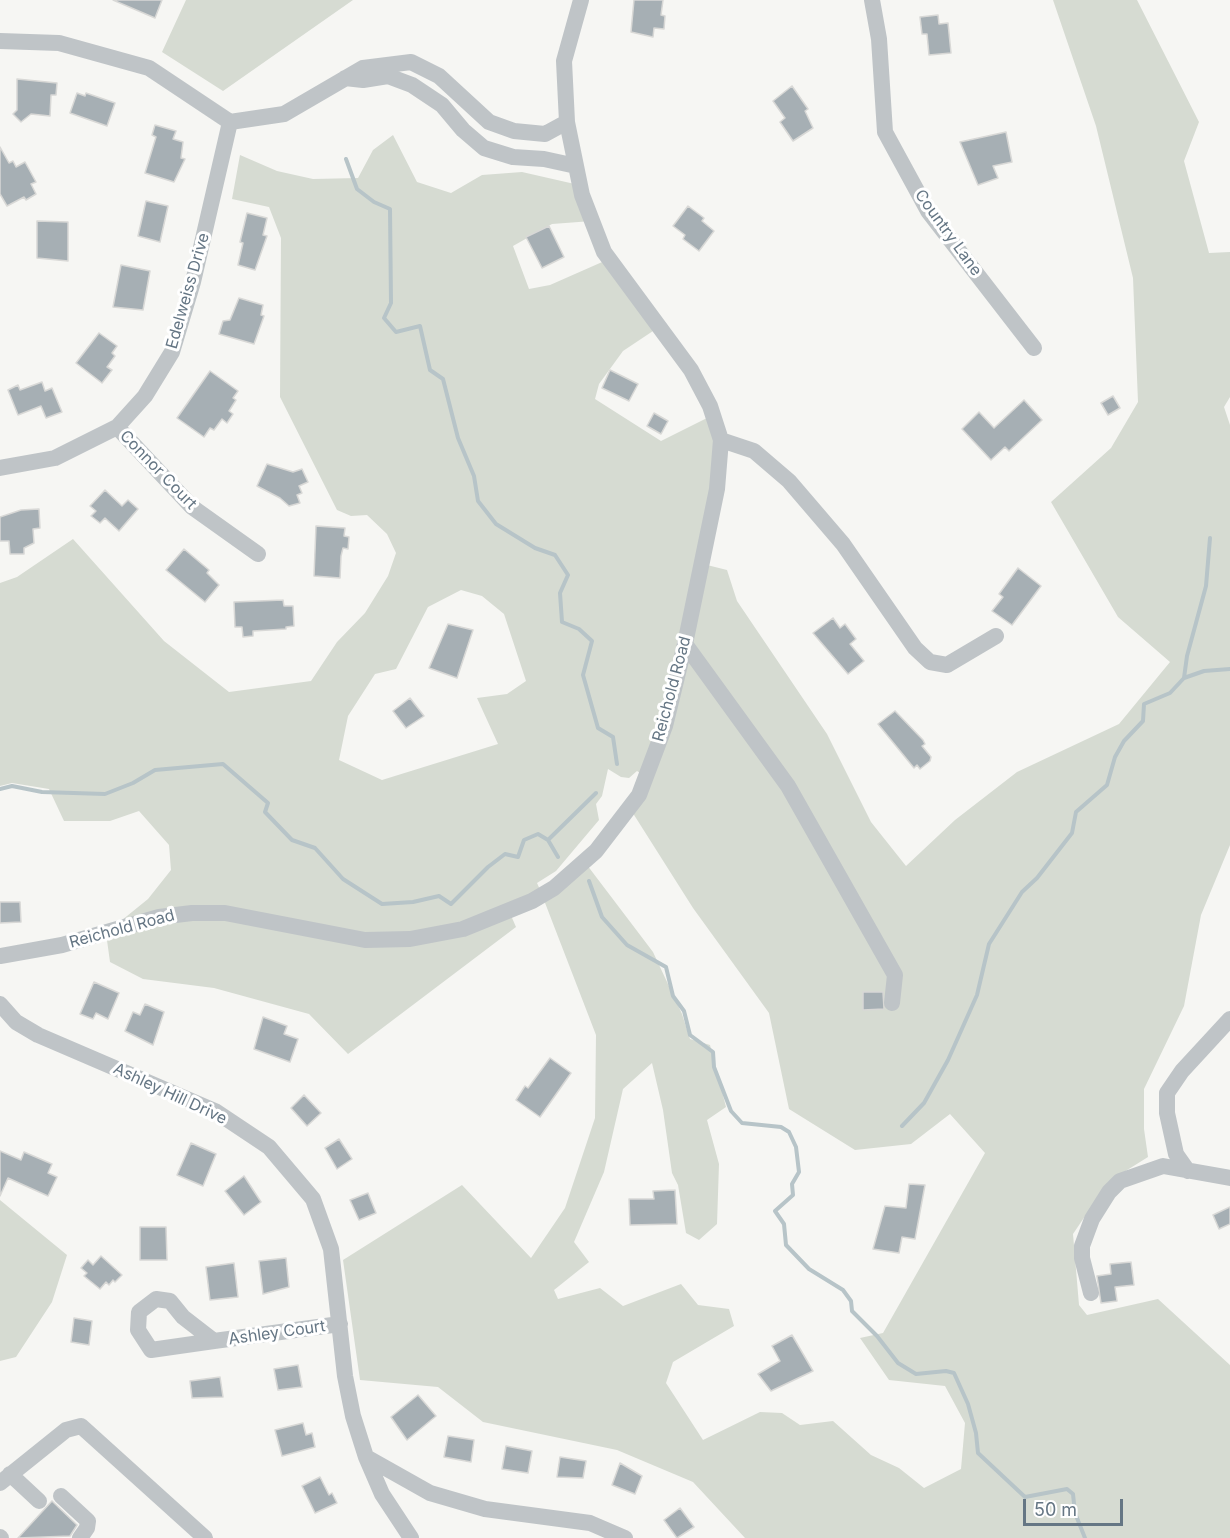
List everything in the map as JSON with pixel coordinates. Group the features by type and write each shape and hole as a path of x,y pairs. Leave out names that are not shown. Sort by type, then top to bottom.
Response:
{"street":[{"name":"Reichold Road","path":"0,956 62,945 159,917 201,912 225,914 365,940 410,939 463,929 532,901 554,888 596,851 639,795 665,726 685,644 717,489 721,440 710,406 691,370 604,252 582,195 567,122 564,61 581,0"},
{"name":"Country Lane","path":"872,0 879,39 885,132 928,210 1034,348"},
{"path":"0,41 59,43 149,68 230,123 284,114 363,68 411,63 440,76 489,122 514,131 545,134 567,122"},
{"path":"345,78 363,80 388,76 412,85 442,105 463,130 484,148 513,157 544,159 576,166"},
{"name":"Edelweiss Drive","path":"0,468 55,458 117,427 145,396 172,352 193,282 230,123"},
{"name":"Connor Court","path":"117,427 192,507 258,554"},
{"path":"721,440 754,451 789,481 843,544 915,648 930,662 947,665 996,636"},
{"path":"685,644 788,786 895,975 892,1003"},
{"name":"Ashley Hill Drive","path":"0,1004 26,1029 215,1111 269,1147 312,1199 331,1249 353,1416 366,1457 382,1494 411,1538"},
{"path":"1188,1171 1176,1154 1167,1113 1167,1093 1182,1071 1230,1019"},
{"path":"1091,1293 1082,1258 1082,1246 1092,1219 1109,1192 1120,1181 1133,1174 1163,1166 1230,1178"},
{"name":"Ashley Court","path":"214,1341 340,1324"},
{"path":"39,1501 5,1479 66,1430 81,1426 205,1538"},
{"path":"366,1457 430,1493 485,1509 590,1522 625,1538"},
{"path":"61,1496 86,1518 88,1525 86,1536"}],"shaded area":[{"path":"186,0 353,0 223,91 162,52"},
{"path":"1053,0 1137,0 1199,122 1184,161 1209,253 1230,252 1230,397 1224,407 1230,425 1230,845 1201,915 1184,1006 1144,1089 1144,1129 1148,1157 1108,1182 1073,1234 1079,1305 1087,1315 1158,1299 1230,1365 1230,1538 745,1538 693,1482 617,1450 483,1422 438,1387 360,1380 343,1260 462,1185 531,1258 565,1208 595,1118 596,1035 542,895 509,911 516,927 348,1054 309,1014 214,988 143,979 110,962 106,933 148,899 171,870 169,845 139,811 110,821 64,821 49,789 12,783 0,786 0,583 17,577 73,539 164,641 229,692 311,681 337,642 365,613 388,576 396,553 387,534 367,515 351,516 337,510 280,397 281,238 269,207 232,199 240,155 277,171 313,179 358,178 373,150 393,135 417,182 451,193 482,175 522,172 579,185 592,221 552,224 513,246 529,289 550,285 609,259 659,327 623,351 599,384 595,399 661,441 713,415 721,440 703,564 727,570 737,601 827,734 871,822 906,866 955,820 1017,772 1119,724 1170,662 1118,617 1051,502 1111,448 1138,402 1133,278 1096,126","holes":["461,590 482,596 504,614 526,681 507,694 477,698 498,744 382,780 339,760 348,716 375,674 396,669 428,607","608,769 621,777 629,778 637,771 646,777 629,807 693,908 769,1013 789,1109 855,1150 911,1144 950,1114 985,1153 883,1333 860,1338 889,1380 945,1386 965,1423 961,1469 924,1488 899,1468 871,1455 833,1421 800,1425 782,1413 760,1412 703,1440 666,1383 673,1362 734,1326 729,1309 698,1305 681,1284 623,1306 600,1288 558,1299 554,1290 589,1262 574,1242 604,1172 623,1089 652,1063 663,1110 672,1173 678,1185 686,1233 699,1240 717,1224 719,1164 707,1120 726,1107 710,1045 690,1039 682,1014 653,952 584,861 542,894 537,883 556,871 599,820 596,804 602,796"]},
{"path":"0,1200 67,1255 52,1302 16,1357 0,1361"}],"building":[{"path":"113,0 162,0 155,18"},
{"path":"634,0 663,0 661,15 665,16 664,29 654,28 653,37 631,32"},
{"path":"938,15 939,24 948,23 951,53 929,55 927,34 922,34 920,17"},
{"path":"17,79 57,83 56,95 51,95 50,116 31,114 21,122 13,114 17,110"},
{"path":"792,86 808,109 805,111 813,128 793,141 780,122 785,118 773,101"},
{"path":"77,93 85,96 86,93 115,103 107,126 70,113"},
{"path":"155,125 176,131 173,139 183,142 181,158 185,159 174,182 145,173 156,137 152,135"},
{"path":"1006,132 1012,162 993,166 998,178 978,185 960,142"},
{"path":"0,147 9,163 13,161 16,167 25,162 36,182 31,184 36,194 26,200 24,197 7,206 0,194"},
{"path":"146,201 168,206 160,242 138,236"},
{"path":"688,206 704,218 702,221 714,231 699,251 683,239 685,235 673,226"},
{"path":"247,213 267,218 263,235 267,236 255,270 238,265 243,243 240,242"},
{"path":"37,221 68,222 68,261 37,258"},
{"path":"549,226 564,257 542,268 526,237"},
{"path":"121,265 150,271 143,310 113,307"},
{"path":"239,298 263,305 261,315 264,316 254,344 219,334 223,321 230,320"},
{"path":"99,333 117,346 112,353 115,356 107,367 112,370 102,383 76,363"},
{"path":"610,370 638,384 629,401 602,388"},
{"path":"210,371 238,391 233,398 236,400 229,411 233,414 227,423 222,419 214,430 210,428 204,437 177,418"},
{"path":"42,382 45,391 52,388 62,412 46,418 41,406 18,415 8,390 18,385 20,390"},
{"path":"1113,396 1120,408 1108,415 1101,403"},
{"path":"1024,400 1042,420 1009,451 1005,447 991,460 962,429 979,412 994,428"},
{"path":"654,413 668,421 661,434 647,426"},
{"path":"267,464 293,472 302,469 308,482 299,486 302,493 297,495 300,503 289,506 280,498 257,486"},
{"path":"105,490 122,506 128,500 138,509 119,531 105,518 100,523 91,516 96,511 90,506"},
{"path":"39,509 40,528 33,529 34,543 24,548 24,554 10,554 9,541 0,541 0,517 21,510"},
{"path":"316,526 345,528 344,536 349,537 348,549 343,548 340,578 314,576"},
{"path":"184,549 209,570 207,573 219,585 205,602 166,570"},
{"path":"1018,568 1041,586 1012,625 992,611 1003,597 999,594"},
{"path":"283,600 284,606 293,606 294,626 286,627 286,629 253,631 253,636 243,637 242,627 235,627 234,602"},
{"path":"833,618 840,628 845,624 856,639 850,644 864,661 848,674 813,633"},
{"path":"448,624 473,630 457,678 429,668"},
{"path":"410,698 424,716 406,728 393,711"},
{"path":"895,711 923,740 925,744 922,746 931,757 930,761 920,769 917,765 914,768 878,724"},
{"path":"0,902 20,902 21,922 0,923"},
{"path":"94,982 119,993 108,1019 96,1013 93,1019 80,1014"},
{"path":"863,992 883,992 884,1009 863,1010"},
{"path":"145,1004 164,1012 153,1045 125,1031 133,1012 140,1015"},
{"path":"263,1017 287,1026 284,1034 298,1039 290,1062 254,1049"},
{"path":"550,1058 571,1073 540,1117 516,1100 525,1086 528,1088"},
{"path":"304,1095 321,1113 307,1126 291,1108"},
{"path":"339,1139 352,1159 337,1169 325,1148"},
{"path":"191,1143 216,1154 203,1186 177,1175"},
{"path":"0,1151 21,1160 24,1152 52,1164 48,1173 57,1177 48,1196 8,1178 0,1196"},
{"path":"244,1176 261,1202 244,1215 225,1191"},
{"path":"909,1184 925,1185 915,1239 902,1237 899,1253 873,1249 885,1206 906,1208"},
{"path":"675,1190 677,1224 630,1225 629,1199 654,1199 653,1191"},
{"path":"368,1193 376,1213 359,1220 350,1200"},
{"path":"1230,1207 1230,1224 1219,1229 1213,1215"},
{"path":"140,1227 166,1227 167,1260 140,1260"},
{"path":"101,1256 122,1275 109,1285 106,1282 100,1289 84,1276 87,1273 81,1268 88,1260 93,1265"},
{"path":"286,1258 289,1287 263,1294 259,1261"},
{"path":"1131,1262 1134,1285 1115,1287 1117,1301 1101,1303 1097,1276 1111,1274 1110,1264"},
{"path":"234,1263 238,1297 210,1300 206,1267"},
{"path":"74,1318 92,1321 89,1345 71,1342"},
{"path":"792,1335 813,1371 771,1391 758,1374 780,1361 772,1346"},
{"path":"298,1365 302,1387 278,1390 274,1369"},
{"path":"220,1377 223,1397 192,1398 190,1381"},
{"path":"418,1395 436,1416 407,1440 391,1417"},
{"path":"303,1423 306,1435 312,1433 315,1447 282,1456 275,1430"},
{"path":"448,1436 474,1440 471,1462 444,1457"},
{"path":"506,1446 532,1451 528,1473 502,1469"},
{"path":"560,1457 586,1461 583,1478 557,1477"},
{"path":"620,1463 642,1476 635,1494 612,1485"},
{"path":"320,1477 329,1495 332,1493 337,1503 315,1513 302,1486"},
{"path":"52,1501 77,1525 70,1536 18,1538"},
{"path":"680,1508 694,1527 677,1538 664,1520"}],"waterway":[{"path":"346,159 357,189 374,202 390,209 391,303 384,318 396,332 420,326 430,370 443,379 458,438 474,476 478,501 496,524 535,548 555,555 568,575 560,593 562,622 579,629 592,641 583,675 598,728 613,737 617,764"},
{"path":"1184,678 1187,656 1206,586 1210,538"},
{"path":"902,1126 924,1103 948,1060 977,995 989,944 1022,892 1037,878 1072,833 1076,812 1107,785 1115,757 1124,741 1143,721 1144,704 1170,693 1184,678 1204,671 1230,669"},
{"path":"0,789 12,786 42,792 105,794 133,783 155,770 223,764 268,803 265,812 292,840 315,848 343,879 382,904 413,902 439,896 451,904 488,867 505,854 518,857 524,840 538,834 548,840 558,857"},
{"path":"548,840 596,793"},
{"path":"589,881 602,917 627,945 666,967 673,996 684,1011 690,1035 713,1052 714,1067 731,1111 742,1123 781,1127 789,1132 796,1147 799,1172 792,1184 793,1195 775,1211 784,1224 786,1245 809,1269 843,1290 851,1301 852,1311 877,1336 898,1363 916,1374 946,1371 954,1373 968,1404 976,1433 978,1453 1025,1497 1067,1489 1073,1494 1075,1513 1085,1538"}]}
